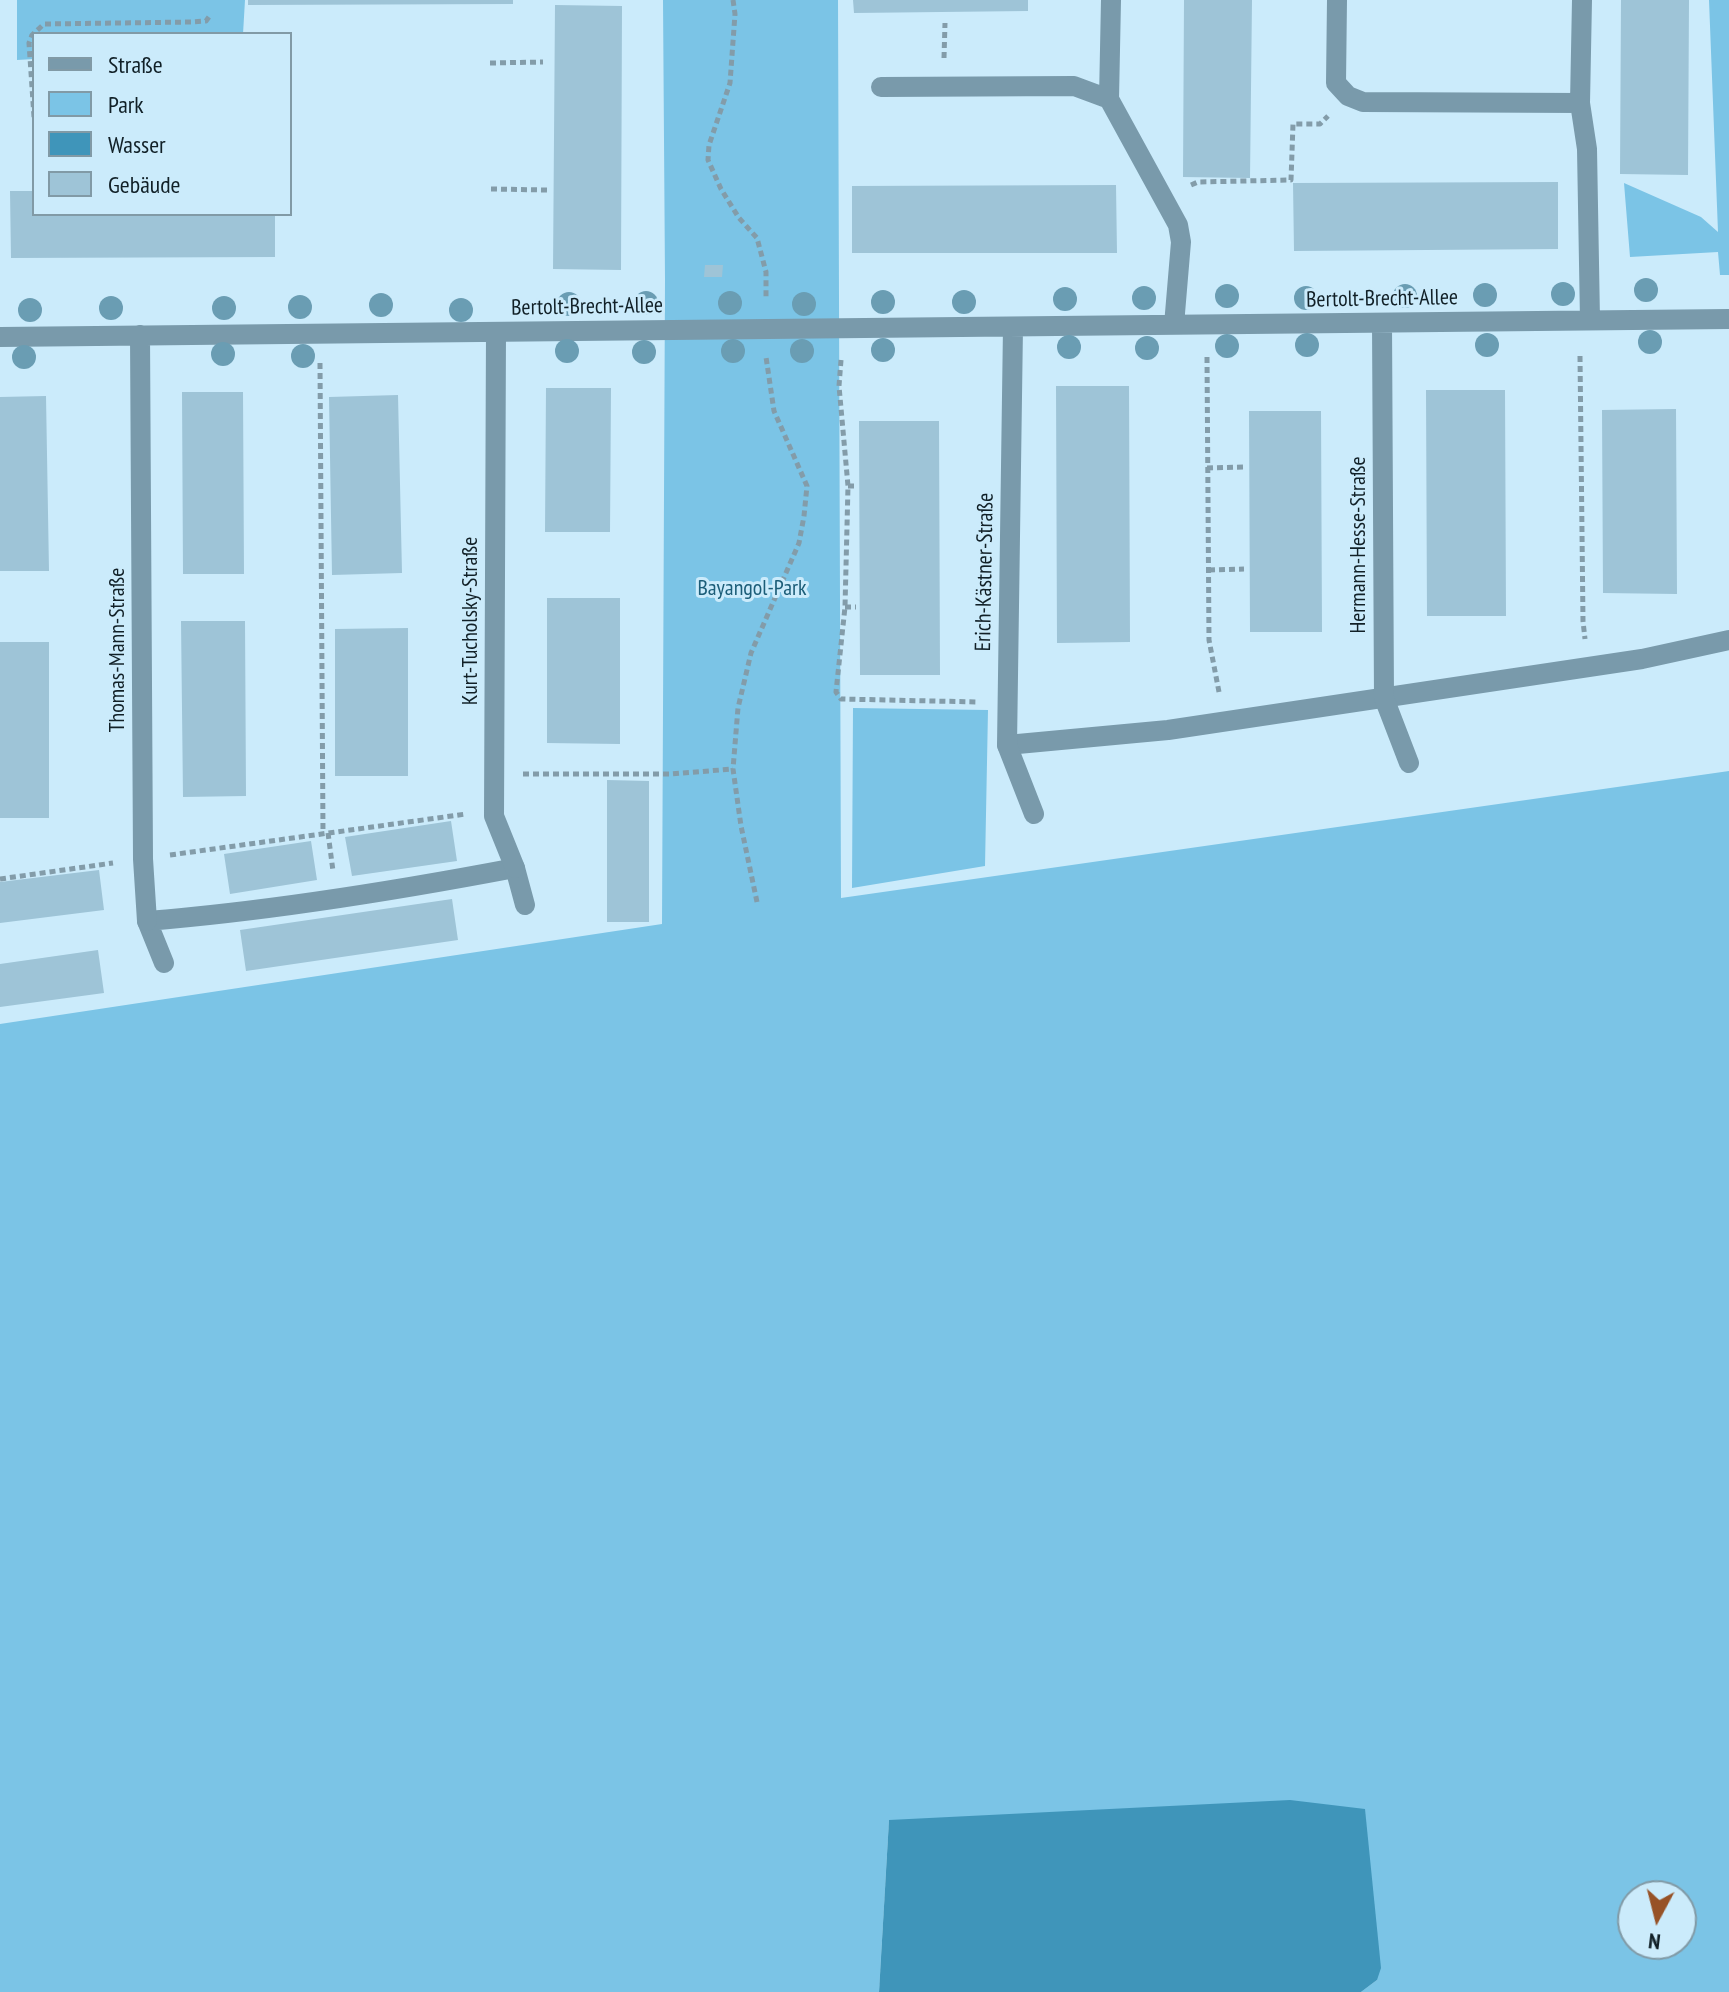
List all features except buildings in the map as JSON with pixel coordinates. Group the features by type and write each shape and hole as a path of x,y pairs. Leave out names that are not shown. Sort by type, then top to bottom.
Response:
{"street":[{"path":"1111,0 1109,99 1178,225 1181,242 1174,325"},
{"path":"1337,0 1336,83 1348,96 1363,102 1580,103"},
{"path":"1582,0 1580,103 1587,149 1590,320"},
{"path":"881,87 1074,86 1109,99"},
{"name":"Bertolt-Brecht-Allee","path":"0,337 1729,319"},
{"name":"Hermann-Hesse-Straße","path":"1382,323 1384,698 1409,763"},
{"name":"Erich-Kästner-Straße","path":"1013,327 1007,745 1034,814"},
{"name":"Kurt-Tucholsky-Straße","path":"496,332 494,816 515,868 525,905"},
{"name":"Thomas-Mann-Straße","path":"140,335 143,859 147,921 164,963"},
{"path":"1007,745 1168,730 1642,659 1729,640"},
{"path":"147,921 228,913 515,868"}],"path":[{"path":"733,0 735,14 730,83 709,145 708,160 739,218 757,238 766,272 769,386 774,411 807,486 799,543 751,653 738,708 733,769 757,902"},
{"path":"35,32 44,24 191,22 206,21 211,14"},
{"path":"32,35 29,43 32,87"},
{"path":"490,63 543,62"},
{"path":"1163,196 1198,182 1291,180 1293,124 1320,124 1348,96"},
{"path":"491,189 547,190"},
{"path":"320,334 323,833"},
{"path":"1580,356 1583,621 1589,666"},
{"path":"1207,357 1209,640 1224,721"},
{"path":"841,360 839,386 848,486 845,607 836,692 841,699 1007,703"},
{"path":"1207,468 1243,467"},
{"path":"848,486 857,486"},
{"path":"1209,570 1244,569"},
{"path":"845,607 856,607"},
{"path":"494,773 670,774 733,769"},
{"path":"0,879 494,810"}],"green space":[{"path":"17,0 245,0 243,32 32,32 32,59 17,60"},
{"name":"Bayangol-Park","path":"663,0 838,0 841,898 1729,771 1729,1992 1361,1992 1377,1980 889,1820 879,1992 0,1992 0,1024 662,924"},
{"path":"1709,0 1729,0 1729,275 1720,275 1718,252 1630,257 1624,183 1701,217 1718,232"},
{"path":"853,708 988,710 985,866 852,888"}],"water":[{"path":"1290,1800 1365,1809 1381,1968 1377,1980 1361,1992 879,1992 889,1820"}]}
